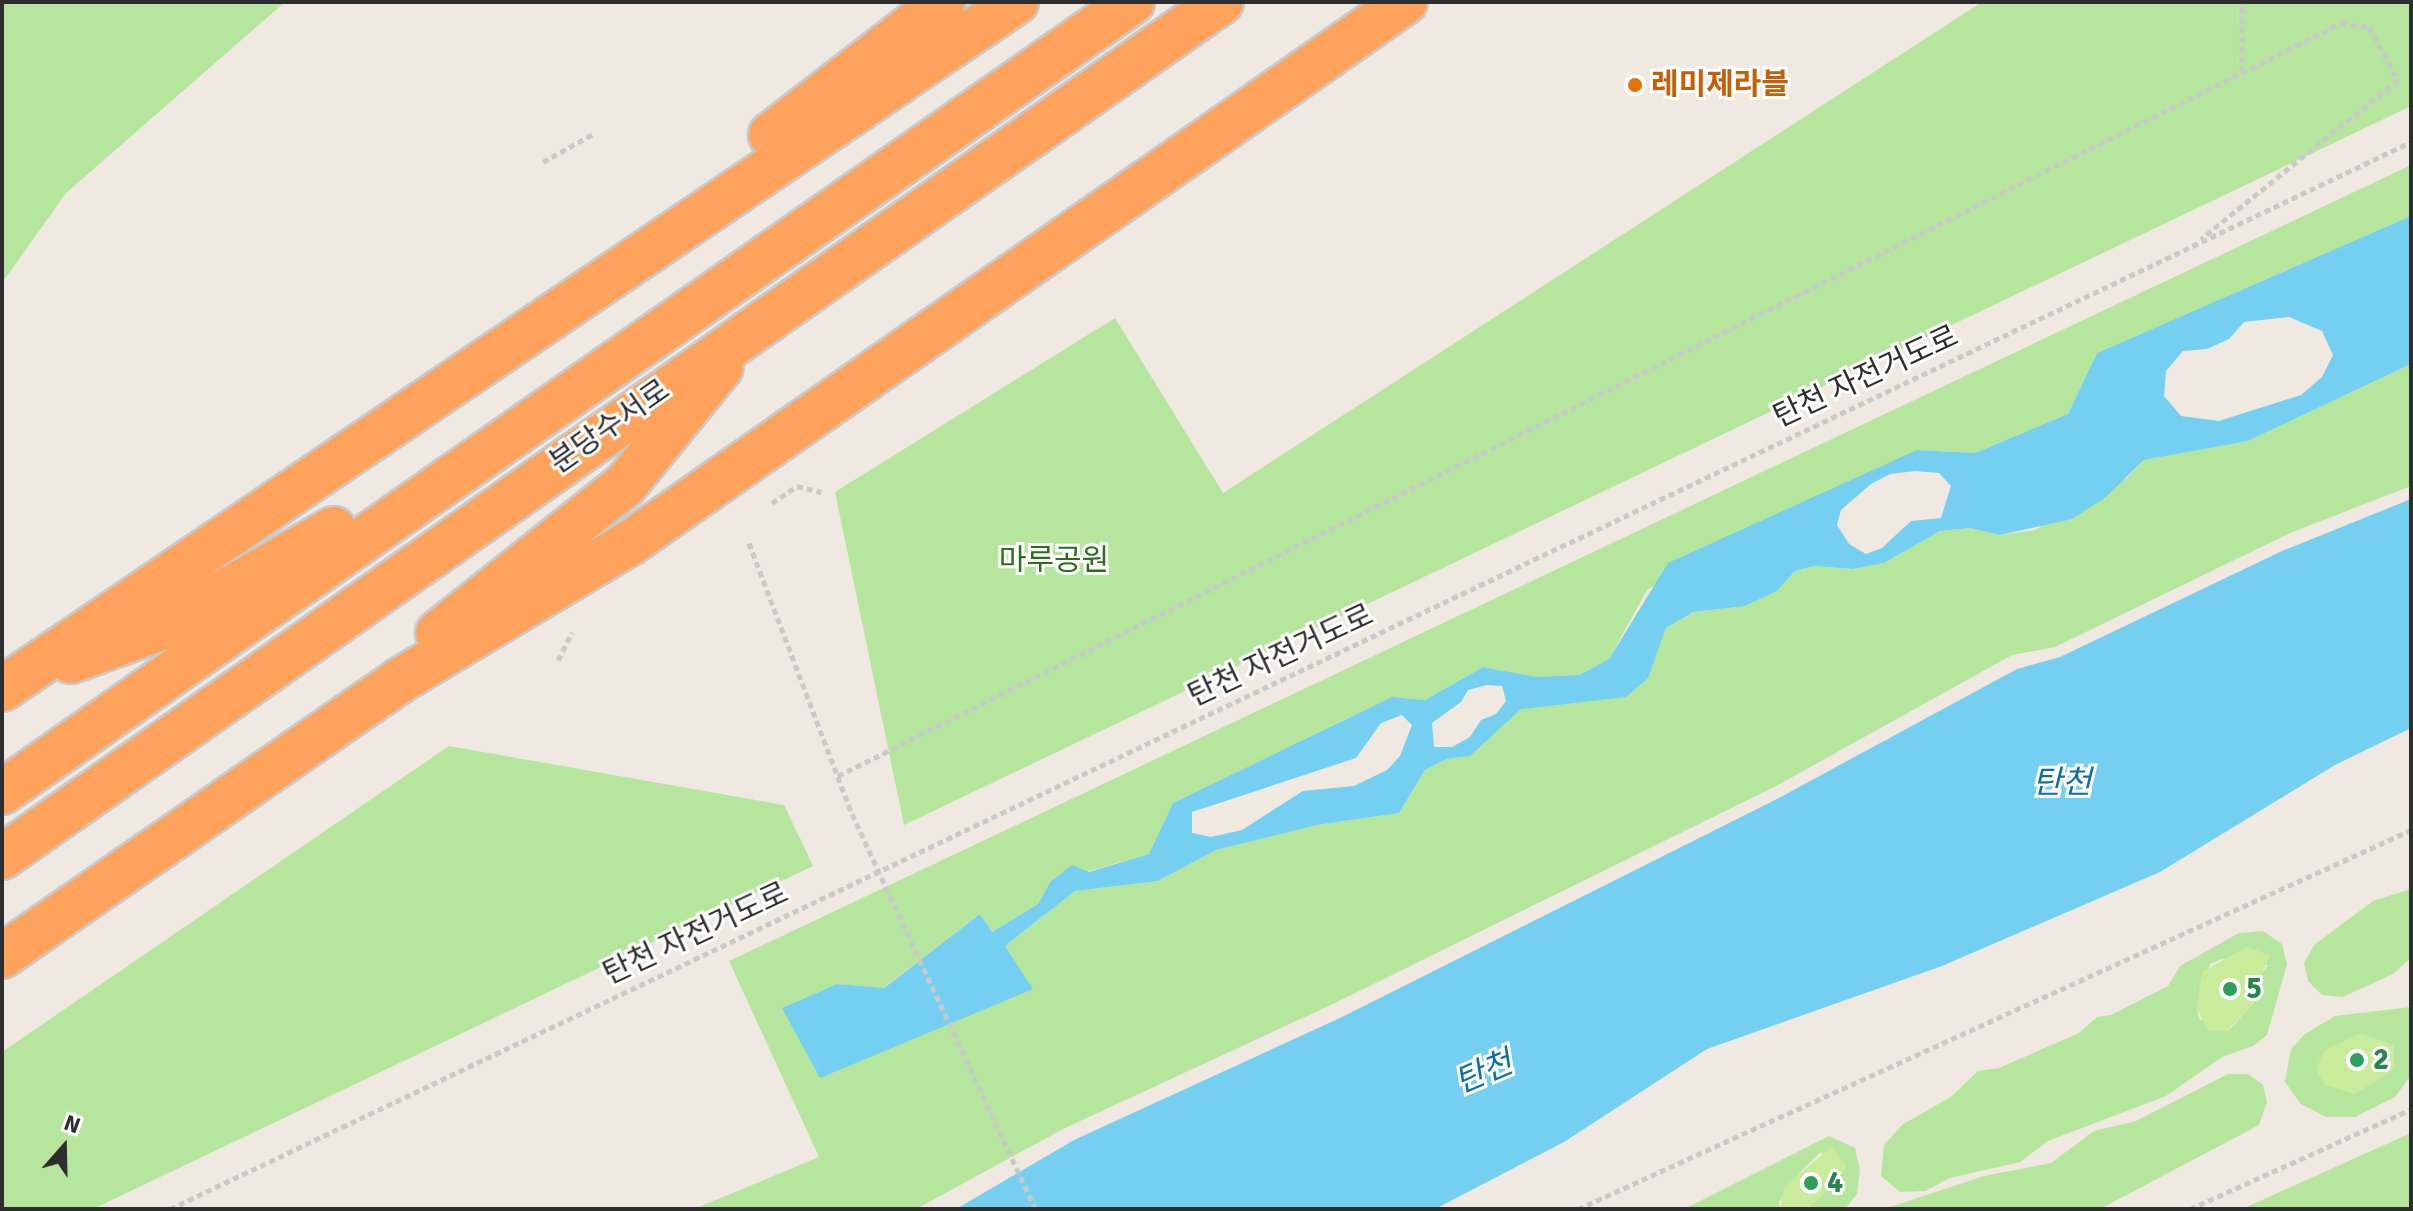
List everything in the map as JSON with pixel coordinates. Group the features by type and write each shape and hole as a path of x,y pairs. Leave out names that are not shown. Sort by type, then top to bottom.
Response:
{"highway":[{"path":"437,394 943,2"},
{"path":"6,686 1016,2"},
{"name":"분당수서로","path":"2,792 1132,2"},
{"name":"분당수서로","path":"2,857 756,324 1221,2"},
{"path":"2,956 399,681 630,543 1405,2"},
{"path":"399,681 445,624 625,485 756,324"},
{"path":"6,686 161,628 373,507 457,475"}],"path":[{"path":"2242,2 2242,73"},
{"path":"838,776 2341,23 2369,27 2398,80 2191,246"},
{"path":"543,162 593,134"},
{"name":"탄천 자전거도로","path":"170,1209 2411,142"},
{"path":"797,486 821,492"},
{"path":"749,543 852,814 1035,1209"},
{"path":"1578,1209 2411,830"},
{"path":"2190,1209 2411,1109"}],"green space":[{"path":"2,2 285,2 66,193 2,283"},
{"name":"마루공원","path":"1982,2 2411,2 2411,106 904,825 835,492 1115,318 1223,493"},
{"path":"2411,165 2411,216 2097,353 2068,414 1975,453 1917,450 1647,590 1609,659 1579,675 1537,677 1483,667 1425,700 1392,697 1173,803 1149,854 1050,882 1038,904 992,932 980,914 883,988 837,984 782,1008 1032,989 1005,946 1075,891 1158,881 1216,850 1317,825 1399,813 1425,770 1447,759 1470,756 1521,708 1553,703 1656,652 1666,628 1695,612 1745,606 1777,591 1795,571 1815,566 1853,569 1884,563 1940,531 1970,528 2000,535 2035,530 2127,478 2144,460 2248,441 2411,364 2411,486 2290,533 2055,647 2012,655 1776,786 1335,1003 1065,1128 916,1209 694,1209 819,1157 729,961"},
{"path":"449,746 784,805 813,866 93,1209 2,1209 2,1052"},
{"path":"2411,889 2411,958 2393,974 2343,997 2322,995 2308,981 2304,963 2314,945 2373,901"},
{"path":"2263,931 2282,944 2287,964 2267,1035 2253,1046 2222,1057 2166,1096 2048,1141 2020,1162 1950,1178 1925,1191 1900,1192 1881,1176 1884,1145 1902,1125 1952,1096 1978,1071 1999,1068 2079,1033 2097,1017 2111,1015 2168,986 2180,966 2239,933","holes":["2222,959 2268,965 2262,973 2263,993 2228,1031 2199,1019 2197,1008 2210,964"]},
{"name":"5","path":"2246,947 2270,955 2262,973 2263,993 2227,1031 2207,1030 2197,1008 2202,972"},
{"path":"2411,1007 2411,1075 2395,1097 2355,1117 2326,1117 2301,1104 2285,1082 2291,1049 2305,1034 2335,1016"},
{"name":"2","path":"2360,1033 2394,1045 2394,1069 2355,1094 2325,1085 2316,1069 2324,1051"},
{"path":"2228,1074 2248,1074 2263,1085 2267,1102 2259,1125 2100,1209 1884,1209 1984,1176 2051,1163 2094,1131 2136,1121"},
{"path":"2411,1133 2411,1209 2242,1209"},
{"path":"1829,1136 1855,1148 1860,1170 1857,1194 1845,1209 1807,1209 1839,1178 1821,1152 1800,1172 1779,1202 1780,1209 1684,1209"},
{"name":"4","path":"1831,1147 1847,1166 1839,1178 1807,1209 1780,1209 1784,1187"}],"water":[{"path":"2411,216 2411,364 2248,441 2144,460 2106,497 2072,519 2000,535 1970,528 1940,531 1884,563 1853,569 1814,566 1795,571 1777,591 1745,606 1694,612 1666,628 1648,678 1626,697 1521,709 1470,756 1447,759 1425,770 1399,813 1317,825 1216,850 1158,881 1075,891 1005,946 1033,989 820,1078 782,1008 837,984 884,988 980,914 992,932 1038,904 1050,882 1072,865 1089,872 1149,854 1173,803 1392,697 1425,700 1483,667 1537,677 1579,675 1609,659 1668,563 1917,450 1975,453 2068,414 2097,353","holes":["2289,317 2322,331 2333,355 2322,377 2301,395 2219,421 2181,416 2164,396 2166,371 2183,351 2207,349 2229,339 2244,322","1915,471 1939,473 1951,486 1941,518 1911,521 1882,548 1866,554 1849,544 1837,525 1841,510 1871,484 1890,474","1487,685 1502,686 1506,701 1496,714 1481,720 1470,737 1452,747 1434,747 1432,723 1461,702 1468,690","1402,715 1412,725 1400,756 1387,770 1354,786 1303,791 1242,830 1211,837 1192,833 1192,812 1356,758 1381,723"]},
{"name":"탄천","path":"2411,499 2411,728 2335,765 2160,872 1942,966 1707,1049 1564,1142 1435,1209 956,1209 1074,1140 1340,1018 1775,800 2017,669 2060,657 2282,551"}],"place":[{"name":"레미제라블","path":"1635,85"},
{"name":"5","path":"2230,989"},
{"name":"2","path":"2357,1060"},
{"name":"4","path":"1811,1183"}]}
